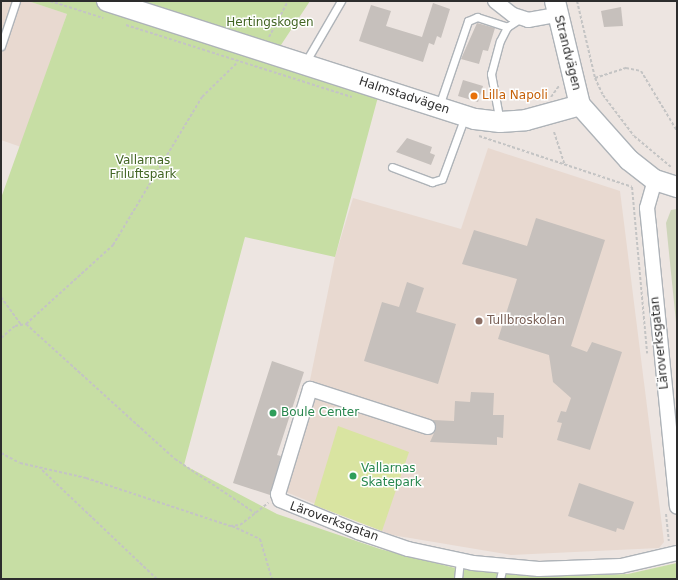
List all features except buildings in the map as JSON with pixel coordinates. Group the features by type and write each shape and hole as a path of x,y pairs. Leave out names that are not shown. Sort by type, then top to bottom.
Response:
{"main road":[{"name":"Strandvägen","path":"556,8 580,105"},
{"name":"Halmstadvägen","path":"108,10 304,65 465,116 500,122 526,120 580,105"},
{"path":"580,105 611,143 655,180 677,187"}],"street":[{"path":"495,1 521,17 556,8"},
{"name":"Läroverksgatan","path":"655,180 648,208 648,227 677,507"},
{"name":"Läroverksgatan","path":"428,427 310,389 278,494 285,504 358,532 502,572 621,566 677,553"}],"lane":[{"path":"1,46 16,1"},
{"path":"304,65 341,1"},
{"path":"439,107 468,21 477,17 507,27"},
{"path":"500,122 491,74 507,27 521,17"},
{"path":"392,167 432,182 442,179 465,116"},
{"path":"458,579 460,561"}],"path":[{"path":"50,1 108,10"},
{"path":"269,38 288,1"},
{"path":"577,1 595,78 611,107 634,136 662,162 677,170"},
{"path":"122,24 244,66"},
{"path":"26,324 113,245 202,98 237,64"},
{"path":"595,78 626,68 641,71 677,130"},
{"path":"554,132 565,165 632,187"},
{"path":"1,164 1,180"},
{"path":"1,297 21,324"},
{"path":"1,338 21,324 26,324 175,458 255,513"},
{"path":"1,454 41,469 86,478 230,526 260,539 272,579"},
{"path":"41,469 157,579"},
{"path":"230,526 240,525 278,494"}],"shaded area":[{"path":"1,1 28,1 67,14 21,147 1,140"},
{"name":"Tullbroskolan","path":"488,148 620,191 664,542 659,548 511,555 392,535 286,492 311,413 316,387 309,385 335,257 353,198 461,229"}],"green space":[{"name":"Vallarnas Friluftspark","path":"28,1 310,1 279,48 382,82 335,257 245,237 184,465 277,514 380,549 459,569 537,577 628,574 677,563 677,579 1,579 1,198 67,14"},
{"path":"677,209 677,332 666,223 671,210"},
{"name":"Vallarnas Skatepark","path":"338,426 409,452 382,531 314,505"}],"place":[{"name":"Lilla Napoli","path":"474,96"},
{"name":"Tullbroskolan","path":"479,321"},
{"name":"Boule Center","path":"273,413"},
{"name":"Vallarnas Skatepark","path":"353,476"}],"park label":[{"name":"Hertingskogen","path":"270,23"}]}
